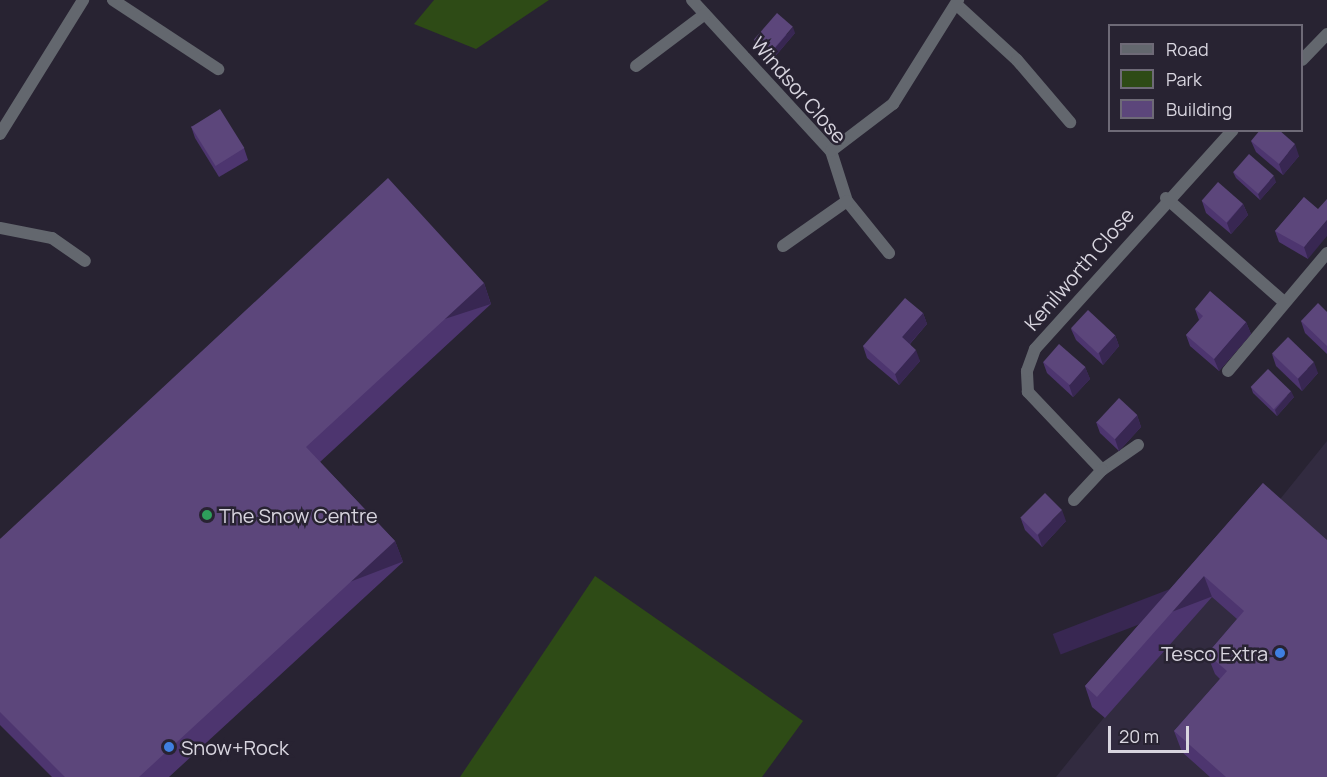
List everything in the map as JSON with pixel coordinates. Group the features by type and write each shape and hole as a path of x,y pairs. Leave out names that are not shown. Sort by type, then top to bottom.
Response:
{"street":[{"path":"0,135 83,0"},
{"path":"113,0 218,69"},
{"name":"Windsor Close","path":"692,0 831,151 847,201 890,253"},
{"path":"831,151 893,104 957,2 1017,60 1070,122"},
{"path":"636,66 705,14"},
{"path":"1303,59 1327,34"},
{"name":"Kenilworth Close","path":"1102,470 1028,392 1027,371 1035,349 1166,198 1231,132"},
{"path":"1166,198 1284,302"},
{"path":"783,246 847,201"},
{"path":"0,228 52,238 85,261"},
{"path":"1228,371 1284,302 1327,254"},
{"path":"1074,500 1102,470 1138,445"}],"shaded area":[{"path":"1327,441 1327,777 1056,777"}],"green space":[{"path":"434,0 549,0 476,49 414,24"},
{"path":"595,576 803,721 762,777 460,777"}],"building":[{"path":"777,13 793,27 770,53 754,39"},
{"path":"220,109 244,148 216,166 191,127"},
{"path":"1258,132 1281,132 1295,144 1279,164 1251,141"},
{"path":"1249,154 1274,176 1258,194 1233,172"},
{"name":"The Snow Centre","path":"388,178 484,283 306,447 395,541 139,777 65,777 0,712 0,539"},
{"path":"1218,182 1243,204 1227,223 1202,201"},
{"path":"1304,197 1318,209 1327,199 1327,220 1304,247 1275,231"},
{"path":"1210,291 1246,322 1214,359 1186,335 1203,316 1195,309"},
{"path":"905,298 923,313 902,337 916,350 895,374 863,346"},
{"path":"1318,303 1327,312 1327,346 1301,321"},
{"path":"1088,310 1115,335 1098,354 1071,328"},
{"path":"1288,337 1314,362 1298,379 1272,354"},
{"path":"1059,344 1085,367 1070,385 1043,362"},
{"path":"1268,369 1291,391 1274,409 1251,387"},
{"path":"1119,398 1137,415 1115,439 1096,422"},
{"name":"Tesco Extra","path":"1263,483 1327,540 1327,777 1226,777 1174,731 1227,671 1207,654 1244,611 1204,576 1097,697 1085,686"},
{"path":"1045,493 1062,510 1037,535 1020,518"}],"place":[{"name":"The Snow Centre","path":"207,515"},
{"name":"Tesco Extra","path":"1280,653"},
{"name":"Snow+Rock","path":"169,747"}]}
